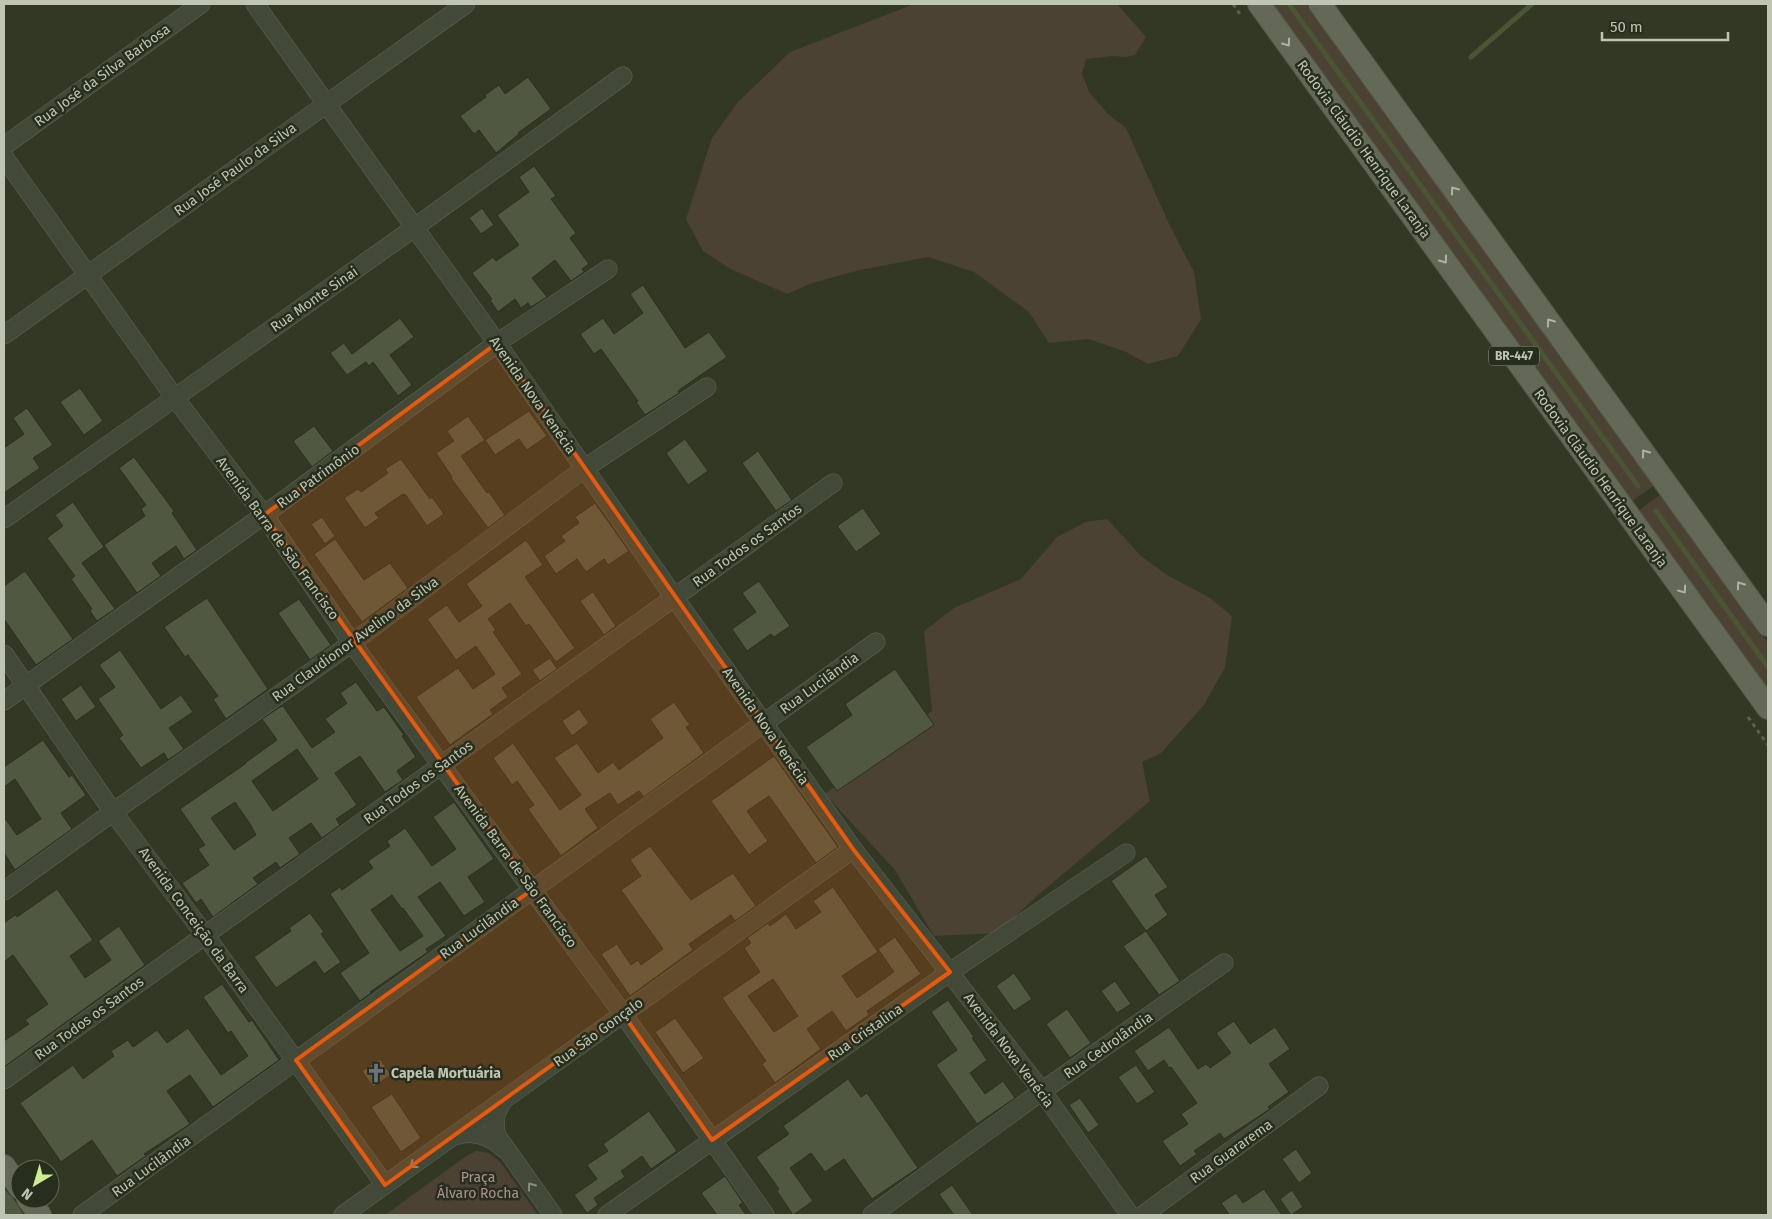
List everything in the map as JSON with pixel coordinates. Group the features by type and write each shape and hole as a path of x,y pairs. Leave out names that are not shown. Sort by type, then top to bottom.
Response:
{"main road":[{"name":"Rodovia Cláudio Henrique Laranja","path":"1259,4 1768,708"},
{"path":"1320,4 1768,625"}],"street":[{"name":"Rua José da Silva Barbosa","path":"4,146 201,4"},
{"name":"Avenida Nova Venécia","path":"255,4 497,343 853,849 1042,1091 1130,1215"},
{"name":"Rua José Paulo da Silva","path":"4,335 466,4"},
{"name":"Rua Monte Sinai","path":"4,519 414,228 622,76"},
{"name":"Avenida Barra de São Francisco","path":"4,157 175,398 264,515 352,643 623,1014 765,1215"},
{"name":"Rua Patrimônio","path":"4,701 264,515 497,343 608,269"},
{"name":"Rua Claudionor Avelino da Silva","path":"4,891 352,643 584,468 707,387"},
{"name":"Rua Todos os Santos","path":"4,1080 832,483"},
{"name":"Rua Lucilândia","path":"82,1215 876,642"},
{"name":"Avenida Conceição da Barra","path":"4,654 113,812 206,935 385,1185"},
{"name":"Rua São Gonçalo","path":"343,1215 853,849"},
{"name":"Rua Cristalina","path":"607,1215 950,972 1126,853"},
{"name":"Rua Cedrolândia","path":"872,1215 1042,1091 1224,963"},
{"name":"Rua Guararema","path":"1142,1215 1319,1086"},
{"path":"509,1095 499,1106 494,1120 497,1136 552,1215"},
{"path":"453,1136 469,1133 486,1136 495,1141 510,1156"}],"highlighted area":[{"path":"497,343 853,849 950,972 712,1140 623,1014 385,1185 296,1060 533,889 264,515"}],"green space":[{"path":"914,4 1117,4 1146,37 1135,55 1086,59 1082,74 1089,92 1108,114 1126,128 1170,226 1194,272 1201,319 1178,356 1148,364 1126,352 1089,339 1049,343 1029,312 974,272 928,257 860,270 812,283 787,294 729,268 703,251 686,219 712,138 738,102 790,52"},
{"path":"1273,4 1307,4 1655,485 1632,501"},
{"path":"1661,494 1768,643 1768,691 1638,511"},
{"path":"1107,519 1141,556 1167,575 1210,598 1232,616 1225,667 1204,705 1161,753 1142,762 1150,801 1038,895 997,933 934,936 895,870 825,794 932,711 924,631 954,608 1021,579 1057,537 1086,522"},
{"name":"Praça Álvaro Rocha","path":"476,1151 489,1153 500,1162 538,1215 385,1215 465,1157"}],"building":[{"path":"528,77 551,109 518,133 496,153 479,130 474,134 460,116 499,85 505,94"},
{"path":"534,166 556,196 551,199 576,233 570,238 589,264 582,269 584,272 571,281 555,260 532,278 547,297 531,307 528,303 521,308 515,299 498,312 490,300 492,299 472,273 493,257 496,261 519,245 497,215 529,192 519,177"},
{"path":"482,208 494,225 481,234 469,218"},
{"path":"643,285 685,348 709,332 727,357 678,391 679,393 645,415 636,402 638,401 601,349 594,354 580,334 603,318 614,334 643,313 630,294"},
{"path":"400,318 414,337 390,355 412,385 398,396 373,362 369,366 366,362 347,375 330,353 344,343 352,354"},
{"path":"80,388 103,421 84,435 60,402"},
{"path":"27,408 53,445 33,458 40,468 4,493 4,448 24,434 13,418"},
{"path":"529,411 547,436 527,450 519,439 495,455 485,440"},
{"path":"468,416 485,440 461,456 505,515 488,528 451,478 436,453 454,441 447,431"},
{"path":"314,426 333,451 312,467 293,441"},
{"path":"685,439 708,471 688,485 666,453"},
{"path":"758,451 792,500 776,511 742,463"},
{"path":"134,457 174,511 172,513 197,550 184,559 176,546 152,563 161,576 137,593 104,545 145,516 141,509 146,505 119,468"},
{"path":"401,459 430,499 432,497 444,514 427,526 405,494 404,496 403,494 375,513 379,518 365,528 344,498 358,489 361,492 388,473 385,469"},
{"path":"73,502 104,547 82,563 115,609 97,621 90,611 92,609 71,579 75,576 47,538 63,526 55,515"},
{"path":"595,503 629,551 608,565 604,559 586,572 577,559 556,574 544,556 565,541 561,536 579,523 575,517"},
{"path":"863,508 881,534 856,552 837,526"},
{"path":"322,517 335,536 325,544 311,524"},
{"path":"335,539 364,580 390,563 408,588 362,622 314,554"},
{"path":"526,540 543,565 525,577 575,648 556,662 529,624 526,626 510,603 488,619 496,630 493,632 522,674 502,688 508,697 490,710 493,714 450,745 416,697 458,668 473,689 495,674 476,646 456,660 427,619 447,605 459,622 482,606 466,584"},
{"path":"25,571 73,639 36,665 4,619 4,586"},
{"path":"759,581 790,626 774,637 771,634 747,651 732,629 756,612 742,593"},
{"path":"593,592 616,626 604,635 580,601"},
{"path":"207,598 268,689 226,719 213,699 218,696 188,655 185,657 164,627"},
{"path":"299,599 331,645 310,660 278,613"},
{"path":"120,650 161,709 181,695 193,712 169,728 184,749 168,760 164,753 141,768 119,738 123,735 98,699 115,687 99,665"},
{"path":"550,658 557,669 540,681 532,670"},
{"path":"895,669 934,725 837,791 806,747 852,715 845,704"},
{"path":"356,682 377,711 384,707 404,735 402,736 416,757 397,771 403,780 385,792 360,756 335,773 357,805 336,819 340,825 322,838 311,823 289,838 300,854 280,868 276,862 253,878 258,884 213,917 201,899 196,903 182,883 209,865 198,849 205,845 180,809 277,740 262,719 280,707 283,706 312,748 335,732 325,719 347,703 340,693","holes":["297,749 318,779 273,811 252,781","235,802 256,835 234,850 211,818"]},
{"path":"81,685 96,707 76,721 61,699"},
{"path":"674,702 690,725 686,727 704,753 644,797 639,791 618,805 610,793 585,809 598,828 561,856 528,809 534,805 517,781 512,785 493,758 513,743 560,810 581,795 554,758 577,743 598,773 613,762 619,770 663,738 650,719"},
{"path":"579,709 589,723 572,736 562,721"},
{"path":"43,740 69,777 72,775 86,795 61,813 72,829 15,870 4,853 4,817 17,835 41,819 15,779 4,787 4,767"},
{"path":"774,756 838,847 816,863 769,796 747,811 768,841 749,855 711,801"},
{"path":"454,802 494,859 468,877 485,902 464,916 440,882 418,897 446,936 426,949 428,952 360,1001 340,973 369,953 330,894 340,887 342,890 373,868 368,861 390,846 387,841 405,828 432,866 456,849 433,817","holes":["392,895 423,936 400,951 371,910"]},
{"path":"650,846 691,900 733,873 756,906 735,921 731,915 689,944 693,950 630,996 601,954 617,944 631,965 638,960 641,965 663,949 621,890 641,876 630,860"},
{"path":"1146,856 1168,887 1155,895 1168,915 1146,931 1111,881"},
{"path":"833,887 878,952 842,976 857,998 894,972 878,949 895,937 921,974 867,1011 869,1015 846,1031 832,1011 807,1029 821,1049 775,1083 762,1064 766,1061 722,998 760,972 744,948 751,943 747,938 768,923 770,926 786,914 796,929 821,912 813,901","holes":["773,979 798,1016 774,1032 748,996"]},
{"path":"57,889 93,940 70,956 85,978 111,960 98,941 119,926 145,965 4,1067 4,1041 29,1024 25,1020 48,1004 13,955 4,962 4,923 15,915 17,917"},
{"path":"310,913 324,932 321,934 341,962 324,974 315,961 276,988 254,957 291,931 289,928"},
{"path":"1146,931 1180,981 1159,995 1123,946"},
{"path":"1014,973 1032,999 1014,1011 996,986"},
{"path":"1115,981 1131,1004 1117,1013 1101,991"},
{"path":"222,984 249,1022 252,1020 279,1060 213,1107 190,1075 167,1091 190,1124 144,1154 146,1156 117,1176 92,1140 61,1162 20,1103 73,1065 83,1079 114,1056 111,1051 128,1040 133,1047 157,1030 167,1043 188,1028 221,1075 248,1056 231,1031 228,1033 203,997"},
{"path":"948,1000 974,1037 972,1038 987,1060 970,1073 985,1094 1003,1081 1015,1098 977,1124 936,1065 957,1050 931,1012"},
{"path":"1067,1009 1091,1043 1070,1058 1046,1024"},
{"path":"675,1018 704,1058 683,1073 655,1032"},
{"path":"1234,1021 1250,1044 1275,1027 1290,1049 1269,1064 1289,1092 1268,1107 1270,1109 1224,1139 1220,1133 1194,1151 1197,1154 1180,1166 1162,1141 1188,1124 1181,1114 1197,1103 1164,1060 1148,1071 1134,1051 1169,1027 1198,1069 1206,1064 1210,1068 1231,1053 1216,1033"},
{"name":"Capela Mortuária","path":"380,1059 391,1075 373,1087 362,1071"},
{"path":"1136,1065 1155,1092 1137,1104 1118,1077"},
{"path":"848,1079 861,1097 867,1093 918,1168 872,1199 844,1159 825,1172 811,1153 790,1168 813,1201 793,1215 777,1191 779,1189 756,1157 789,1134 783,1126"},
{"path":"392,1094 421,1138 401,1152 371,1107"},
{"path":"1080,1098 1099,1125 1088,1133 1069,1105"},
{"path":"649,1111 677,1151 651,1169 642,1156 621,1171 625,1177 594,1198 598,1205 587,1213 574,1195 597,1179 587,1165 608,1151 603,1144"},
{"path":"1296,1149 1312,1173 1299,1183 1282,1159"},
{"path":"725,1176 743,1203 739,1205 746,1215 717,1215 701,1193"},
{"path":"952,1185 973,1215 954,1215 939,1194"},
{"path":"4,1188 10,1195 10,1209 20,1209 24,1215 4,1215"},
{"path":"1264,1189 1282,1215 1226,1215 1229,1214 1221,1203 1236,1193 1243,1203"},
{"path":"1292,1190 1303,1207 1291,1215 1280,1199"}],"waterway":[{"path":"1289,4 1638,486"},
{"path":"1471,57 1532,4"},
{"path":"1656,511 1768,667"}],"place":[{"name":"Capela Mortuária","path":"376,1073"}]}
